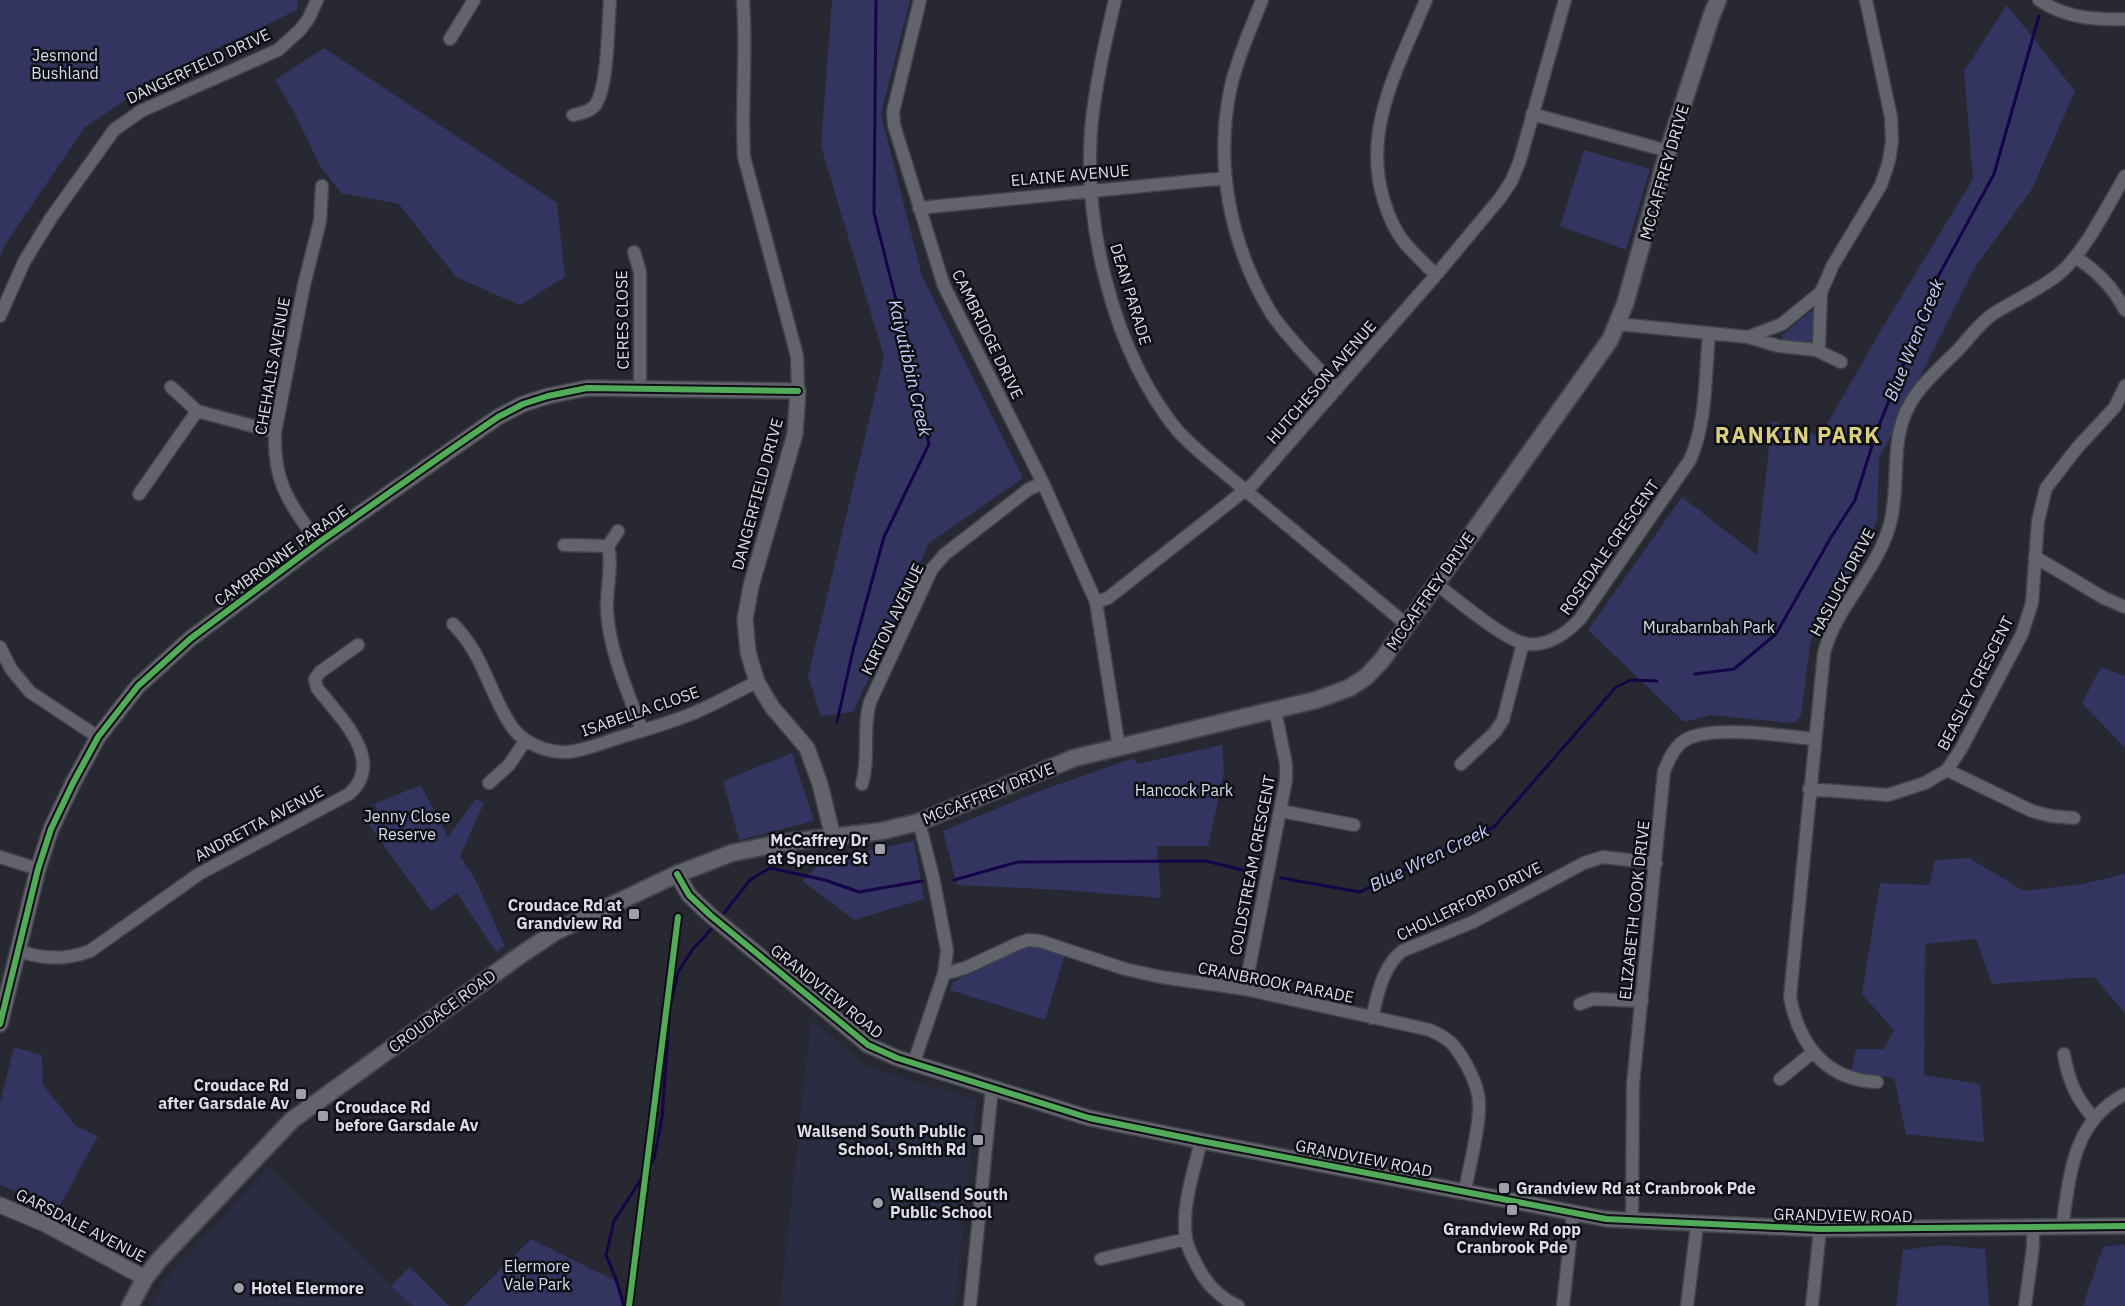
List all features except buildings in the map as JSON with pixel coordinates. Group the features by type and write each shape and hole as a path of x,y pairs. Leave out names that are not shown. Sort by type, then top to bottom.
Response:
{"main road":[{"name":"MCCAFFREY DRIVE","path":"833,837 882,831 919,822 1074,758 1316,700 1349,688 1366,677 1407,625 1610,340 1618,324 1668,151 1718,0"},
{"name":"CROUDACE ROAD","path":"130,1306 145,1278 160,1259 292,1120 522,954 555,932 677,874 732,854 781,843 833,837"}],"street":[{"name":"DANGERFIELD DRIVE","path":"0,316 24,262 51,218 114,130 141,111 278,50 300,30 309,18 317,0"},
{"path":"450,39 474,0"},
{"path":"573,115 597,104 603,85 610,0"},
{"name":"DANGERFIELD DRIVE","path":"743,0 745,27 742,123 744,157 797,356 798,391 795,434 751,586 745,619 748,651 757,682 771,707 807,748 820,784 833,837"},
{"name":"CAMBRIDGE DRIVE","path":"920,0 893,118 919,208 944,286 1043,483 1096,602"},
{"name":"DEAN PARADE","path":"1115,0 1098,80 1093,120 1092,190 1099,250 1114,308 1136,362 1156,400 1179,432 1203,455 1407,625"},
{"path":"1262,0 1231,84 1225,134 1225,178 1239,246 1259,291 1272,315 1337,389"},
{"path":"1426,0 1384,104 1377,141 1377,174 1388,212 1403,240 1436,275"},
{"name":"HUTCHESON AVENUE","path":"1096,602 1108,598 1246,491 1436,275 1501,197 1512,180 1520,160 1565,0"},
{"path":"1816,350 1819,345 1821,292 1833,265 1881,185 1889,162 1892,141 1891,117 1866,0"},
{"path":"2039,0 2058,10 2077,16 2096,19 2125,19"},
{"path":"1532,114 1668,151"},
{"name":"HASLUCK DRIVE","path":"1877,1082 1862,1082 1842,1075 1813,1052 1801,1034 1790,997 1814,739 1827,640 1877,558 1891,522 1902,417 1909,404 1919,390 1987,320 2060,273 2075,257 2125,176"},
{"name":"ELAINE AVENUE","path":"919,208 1225,178"},
{"name":"CHEHALIS AVENUE","path":"318,543 286,497 277,473 274,453 275,432 304,285 320,221 322,186"},
{"name":"CERES CLOSE","path":"634,252 640,272 639,387"},
{"path":"2075,257 2100,277 2117,296 2125,310"},
{"path":"1748,337 1782,324 1821,292"},
{"path":"1618,324 1748,337 1778,346 1816,350 1841,362"},
{"name":"ROSEDALE CRESCENT","path":"1524,643 1552,640 1568,632 1581,619 1690,460 1698,444 1709,334"},
{"name":"BEASLEY CRESCENT","path":"1809,789 1888,795 1925,783 1947,770 1961,749 2022,634 2032,603 2040,511 2046,488 2077,448 2120,410 2125,386"},
{"path":"171,387 197,411 275,432"},
{"name":"CAMBRONNE PARADE","path":"0,1023 38,869 51,829 73,783 98,737 138,686 190,639 318,543 498,417 523,404 586,388 798,391"},
{"path":"139,494 197,411"},
{"name":"KIRTON AVENUE","path":"862,784 865,773 866,722 870,702 932,569 945,554 1029,489 1043,483"},
{"path":"618,531 608,546 611,561 607,610 612,641 642,730"},
{"path":"564,545 608,546"},
{"path":"2035,557 2104,598 2125,607"},
{"path":"1435,584 1504,634 1524,643 1503,720 1461,764"},
{"path":"1096,602 1119,748"},
{"path":"453,624 467,638 476,652 508,718 525,741 509,765 489,783"},
{"name":"ANDRETTA AVENUE","path":"19,951 30,955 58,958 71,957 90,951 200,874 349,794 357,787 363,770 363,754 358,742 317,688 315,679 320,672 358,645"},
{"path":"0,647 11,669 30,692 98,737"},
{"name":"ISABELLA CLOSE","path":"525,741 543,748 568,752 598,745 692,714 757,682"},
{"name":"COLDSTREAM CRESCENT","path":"1245,989 1287,771 1275,710"},
{"name":"ELIZABETH COOK DRIVE","path":"1632,1221 1633,1084 1665,771 1671,753 1682,741 1696,735 1722,732 1814,739"},
{"path":"1947,770 2032,811 2051,816 2074,818"},
{"path":"1281,811 1354,825"},
{"path":"914,1062 944,974 947,950 944,925 919,822"},
{"path":"0,857 38,869"},
{"name":"CHOLLERFORD DRIVE","path":"1372,1018 1382,978 1392,959 1402,951 1473,922 1584,863 1603,857 1656,862"},
{"name":"GRANDVIEW ROAD","path":"677,874 689,895 710,915 868,1045 992,1088 1089,1118 1573,1213 1632,1221 1820,1229 2125,1226"},
{"name":"CRANBROOK PARADE","path":"944,974 965,968 1019,943 1028,940 1040,941 1125,969 1161,977 1245,989 1430,1030 1446,1037 1456,1047 1469,1069 1478,1094 1479,1112 1465,1191"},
{"path":"1580,1004 1593,999 1642,1001"},
{"path":"1780,1079 1813,1052"},
{"path":"2064,1054 2075,1094 2094,1118"},
{"path":"970,1306 992,1088"},
{"path":"2062,1228 2073,1157 2082,1137 2094,1118 2105,1107 2125,1094"},
{"path":"1201,1141 1188,1201 1186,1239 1194,1261 1206,1280 1217,1293 1238,1306"},
{"name":"GARSDALE AVENUE","path":"0,1205 45,1224 145,1278"},
{"path":"1563,1306 1573,1213"},
{"path":"1687,1306 1697,1225"},
{"path":"2025,1306 2034,1228"},
{"path":"1812,1306 1820,1229"},
{"path":"1101,1259 1186,1239"}],"shaded area":[{"name":"Wallsend South Public School","path":"811,1019 866,1066 976,1100 955,1306 780,1306"},
{"path":"269,1167 413,1306 151,1306 167,1278"}],"green space":[{"name":"Jesmond Bushland","path":"0,0 298,0 297,10 166,73 84,128 5,245 0,258"},
{"path":"832,0 910,0 881,114 922,276 1023,478 929,543 853,712 821,716 808,676 884,357 821,146"},
{"name":"Murabarnbah Park","path":"2007,5 2075,91 2032,189 1975,267 1879,459 1877,519 1865,552 1828,601 1818,623 1810,644 1801,716 1795,722 1789,723 1710,715 1684,722 1588,630 1682,497 1757,555 1772,421 1820,436 1881,330 1973,179 1964,71"},
{"path":"324,48 557,203 565,277 520,305 456,277 399,204 341,193 320,166 294,112 275,80"},
{"path":"1584,150 1650,169 1626,250 1560,226"},
{"path":"1811,311 1815,312 1813,341 1810,343 1782,340 1782,335"},
{"path":"2101,667 2125,676 2125,748 2082,703"},
{"name":"Hancock Park","path":"1222,745 1224,772 1208,846 1157,846 1161,898 1064,890 957,885 943,831 1034,793 1134,758 1137,764"},
{"path":"792,753 814,821 739,840 723,781"},
{"name":"Jenny Close Reserve","path":"421,785 448,837 476,799 484,803 460,856 476,881 505,946 496,952 457,893 431,911 364,818 377,809 374,804"},
{"path":"914,841 924,899 854,920 802,881 823,860"},
{"path":"1969,858 2024,891 2083,884 2125,874 2125,1013 2094,977 1992,984 1976,939 1925,944 1924,1075 1980,1084 1984,1142 1906,1134 1894,1078 1851,1071 1856,1049 1884,1049 1894,1030 1862,994 1880,883 1929,885 1935,860"},
{"path":"1027,946 1038,946 1065,954 1045,1020 950,990 953,982"},
{"path":"14,1047 42,1055 43,1085 76,1126 98,1136 58,1209 0,1185 0,1103"},
{"name":"Elermore Vale Park","path":"531,1239 616,1281 621,1306 464,1306"},
{"path":"2125,1244 2125,1306 2083,1306 2103,1247"},
{"path":"1943,1245 1985,1249 1989,1306 1896,1306 1903,1250"},
{"path":"410,1267 449,1306 413,1306 391,1286"}],"waterway":[{"name":"Kaiyutibbin Creek","path":"837,722 853,650 884,537 929,444 909,351 874,213 876,0"},
{"name":"Blue Wren Creek","path":"1695,674 1734,669 1776,634 1855,500 1876,433 1939,275 1994,174 2039,16"},
{"name":"Blue Wren Creek","path":"1281,878 1360,892 1494,827 1616,687 1631,680 1657,681"},
{"name":"Blue Wren Creek","path":"954,880 1018,862 1206,861 1255,873"},
{"name":"Blue Wren Creek","path":"721,917 750,880 770,868 825,880 859,892 922,881"},
{"name":"Blue Wren Creek","path":"624,1306 606,1255 614,1221 654,1159 662,1118 670,1007 678,972 693,949 716,924"}],"cycle path":[{"path":"0,1024 38,869 51,829 73,783 98,737 138,686 190,639 318,543 498,417 523,404 587,388 798,391"},
{"path":"677,874 689,895 710,915 868,1045 897,1058 1089,1118 1606,1219 1820,1229 2125,1226"},
{"path":"629,1306 678,917"}],"place":[{"name":"McCaffrey Dr at Spencer St","path":"880,849"},
{"name":"Croudace Rd at Grandview Rd","path":"634,914"},
{"name":"Croudace Rd after Garsdale Av","path":"301,1094"},
{"name":"Croudace Rd before Garsdale Av","path":"323,1116"},
{"name":"Wallsend South Public School, Smith Rd","path":"978,1140"},
{"name":"Grandview Rd at Cranbrook Pde","path":"1504,1188"},
{"name":"Wallsend South Public School","path":"878,1203"},
{"name":"Grandview Rd opp Cranbrook Pde","path":"1512,1210"},
{"name":"Hotel Elermore","path":"239,1288"}],"district":[{"name":"RANKIN PARK","path":"1798,435"}]}
